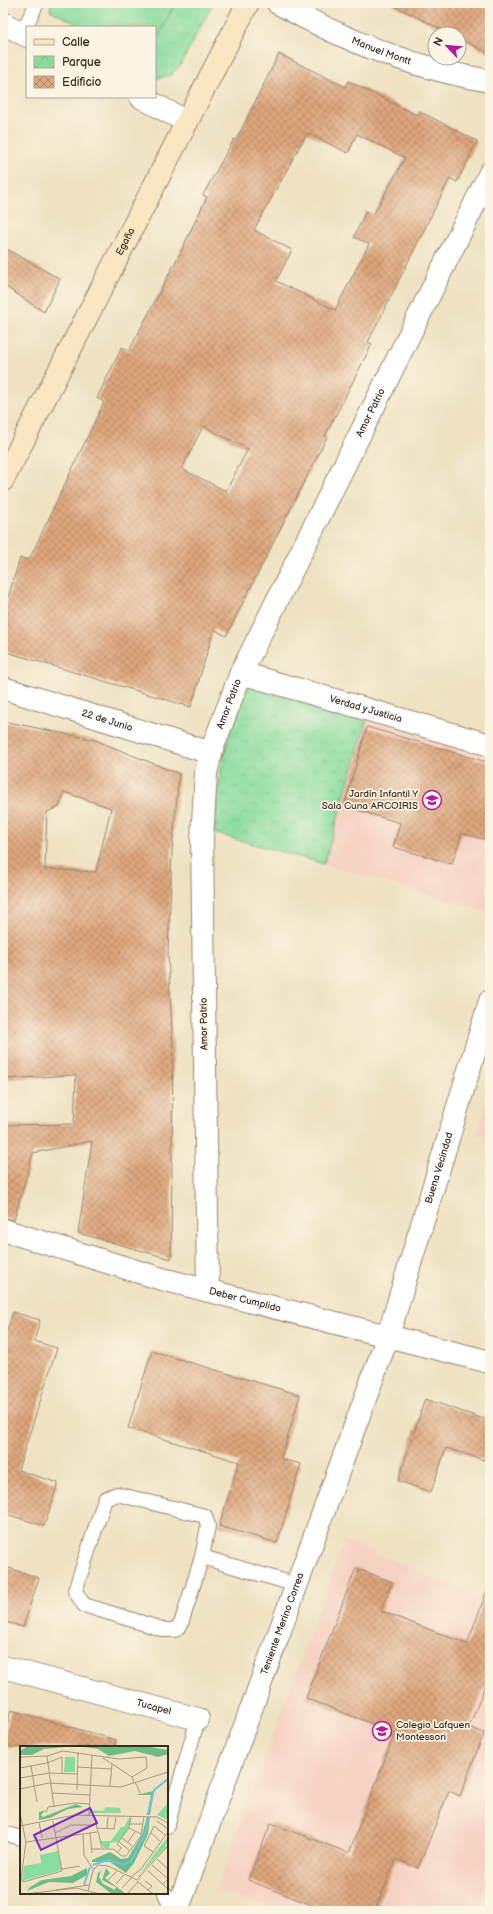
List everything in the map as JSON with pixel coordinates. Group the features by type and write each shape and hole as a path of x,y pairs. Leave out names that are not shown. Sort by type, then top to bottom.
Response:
{"main road":[{"name":"Egaña","path":"3,480 248,3"}],"street":[{"name":"Manuel Montt","path":"278,3 305,18 354,41 446,72 490,81"},
{"path":"143,98 187,122"},
{"name":"Amor Patrio","path":"208,1291 202,838 206,772 224,714 241,672 490,173"},
{"name":"Verdad y Justicia","path":"241,672 490,745"},
{"name":"22 de Junio","path":"3,688 211,753"},
{"name":"Buena Vecindad","path":"388,1336 490,1001"},
{"name":"Deber Cumplido","path":"3,1230 126,1268 208,1291 490,1362"},
{"name":"Teniente Merino Correa","path":"178,1911 388,1336"},
{"name":"Tucapel","path":"3,1667 198,1720"}],"lane":[{"path":"17,30 38,3"},
{"path":"117,1494 205,1516 208,1526 202,1557 181,1624 175,1630 165,1630 84,1605 75,1591 105,1499 110,1495 117,1494"},
{"path":"202,1557 297,1585"},
{"name":"Tucapel","path":"168,1823 198,1720"},
{"path":"3,1833 20,1838"},
{"path":"165,1894 172,1911"}],"shaded area":[{"path":"367,720 490,756 490,913 324,864"},
{"path":"490,1093 490,1138 477,1135"},
{"name":"Colegio Lafquen Montessori","path":"344,1540 490,1602 490,1860 479,1911 284,1911 216,1891"}],"green space":[{"path":"51,3 175,3 156,41 156,26 80,26 50,10"},
{"path":"175,3 213,3 180,66 171,75 156,79 156,41"},
{"path":"249,684 367,720 324,864 214,833 218,791 227,742 232,725"}],"building":[{"path":"389,3 490,3 490,54 467,42 467,26 435,26"},
{"path":"279,54 345,87 348,81 417,115 419,111 477,141 457,182 450,178 368,342 372,344 325,436 327,437 226,636 214,629 191,707 3,651 3,615 20,558 29,560 104,402 97,398 122,347 129,351 179,255 207,197 203,195 234,139 236,140","holes":["307,133 348,153 357,134 405,158 373,215 366,211 354,237 369,244 335,310 276,281 292,250 254,230","203,426 248,449 226,491 182,469"]},
{"path":"3,247 60,279 44,312 3,285"},
{"path":"3,721 95,740 179,774 172,851 168,953 173,1051 171,1259 78,1233 92,1141 33,1153 14,1220 3,1218 3,1125 74,1124 76,1075 3,1079","holes":["64,792 111,808 96,872 45,869 47,812 59,807"]},
{"path":"367,727 490,763 490,841 462,833 452,864 393,847 400,823 344,806"},
{"path":"13,1312 40,1320 34,1341 57,1348 18,1470 58,1483 44,1526 3,1513 3,1342"},
{"path":"152,1351 300,1395 281,1459 301,1464 277,1543 219,1526 239,1462 128,1428"},
{"path":"425,1399 490,1421 490,1442 484,1460 446,1448 431,1492 398,1481"},
{"path":"3,1566 39,1578 23,1627 3,1621"},
{"path":"356,1568 392,1582 381,1611 467,1644 488,1588 490,1589 490,1673 469,1727 484,1733 460,1796 449,1791 418,1868 396,1859 375,1911 327,1911 248,1880 271,1823 349,1853 395,1733 306,1698"},
{"path":"11,1710 116,1740 115,1746 3,1747 3,1740"}],"place":[{"name":"Jardín Infantil Y Sala Cuna ARCOIRIS","path":"432,800"},
{"name":"Colegio Lafquen Montessori","path":"382,1731"}]}
